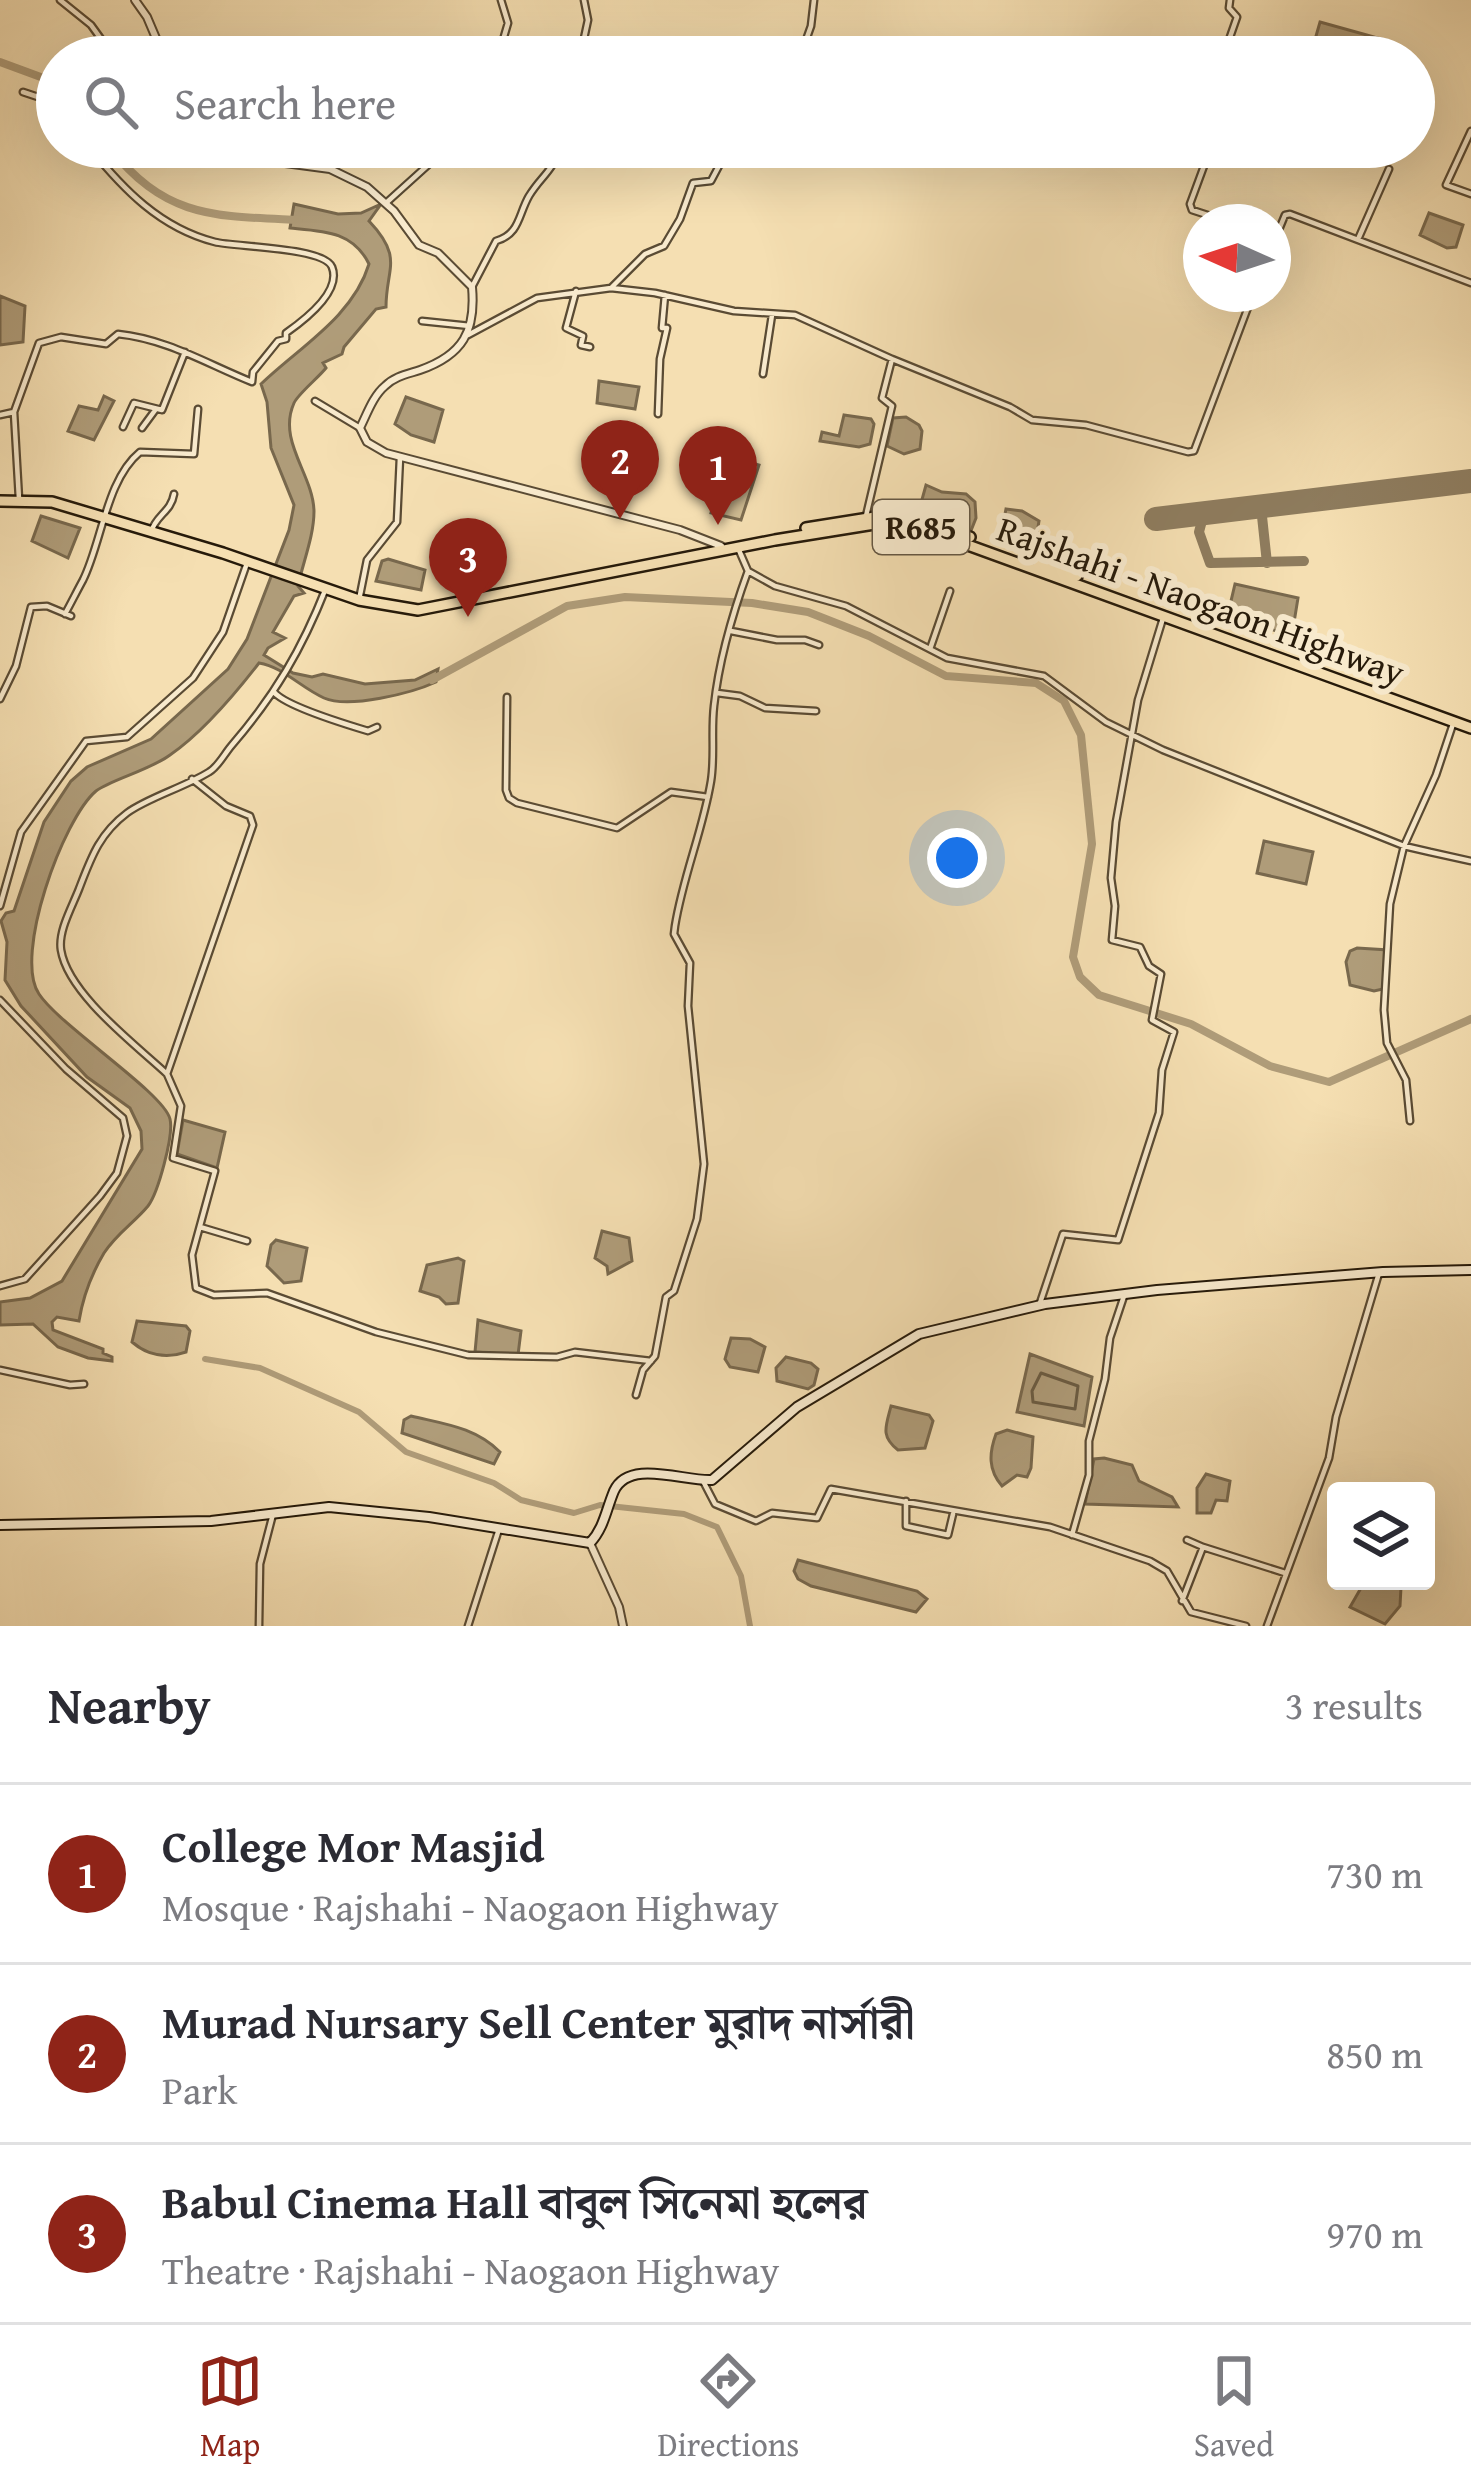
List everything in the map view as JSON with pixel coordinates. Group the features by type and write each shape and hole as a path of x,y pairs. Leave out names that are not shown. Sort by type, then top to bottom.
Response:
{"main road":[{"name":"R685","path":"0,501 52,502 248,563"},
{"name":"Rajshahi - Naogaon Highway","path":"682,556 738,548 866,516 910,515 1164,615 1471,725"},
{"name":"Rajshahi - Naogaon Highway","path":"248,563 326,589 418,610 721,546 887,520 909,522 1471,725"},
{"path":"0,1525 211,1521 329,1508 590,1543 616,1485 628,1477 718,1477 797,1407 905,1339 1039,1306 1124,1294 1471,1270"}],"street":[{"path":"60,0 99,36"},
{"path":"135,0 155,36"},
{"path":"502,0 508,23 504,36"},
{"path":"584,0 588,20 585,36"},
{"path":"807,36 814,0"},
{"path":"1230,0 1228,8 1237,17 1230,36"},
{"path":"23,92 36,96"},
{"path":"1471,131 1446,185 1471,194"},
{"path":"19,499 14,412 39,343 47,339 106,344 118,334 129,335 185,352 252,382 253,372 278,340 286,339 286,333 327,293 332,267 328,260 219,244 176,227 106,168"},
{"path":"313,168 341,173 386,202 412,238 438,253 472,287"},
{"path":"386,202 424,168"},
{"path":"469,330 472,287 496,241 506,238 518,224 527,199 552,168"},
{"path":"611,288 645,254 664,246 680,220 688,187 711,181 718,168"},
{"path":"1190,204 1203,168"},
{"path":"1359,237 1389,169"},
{"path":"1291,214 1471,283"},
{"path":"360,428 387,382 445,358 469,330 537,298 611,288 734,311 802,316 848,342 1032,420 1086,425 1188,452 1194,451 1246,312"},
{"path":"576,291 566,328 583,336 581,345 590,347"},
{"path":"658,414 659,359 667,334 667,328 662,328 665,295"},
{"path":"763,374 772,313"},
{"path":"422,321 469,330"},
{"path":"122,427 134,404 162,410 185,352"},
{"path":"866,516 892,406 882,398 892,359"},
{"path":"315,400 360,428 367,442 400,457 658,524 721,546"},
{"path":"142,428 156,408"},
{"path":"0,699 16,665 31,607 47,606 68,615 103,517 134,456 194,454 198,409"},
{"path":"0,415 14,412"},
{"path":"355,597 367,560 398,522 400,457"},
{"path":"151,532 175,494"},
{"path":"738,548 748,571 775,586 846,606 967,664 1044,676 1106,722 1197,766 1404,846 1471,861"},
{"path":"0,906 21,832 56,779 86,741 127,737 193,678 223,632 248,563"},
{"path":"637,1395 667,1297 674,1291 701,1194 704,1164 688,1006 691,964 674,934 692,845 708,797 715,756 716,693 733,610 748,571"},
{"path":"326,589 289,672 212,771 133,808 101,838 60,944 67,967 85,994 167,1074 181,1106 173,1158 215,1172 192,1256 196,1288 214,1294 267,1293 376,1332 468,1355 556,1357 574,1352 651,1361"},
{"path":"930,649 950,591"},
{"path":"1039,1306 1063,1234 1118,1240 1121,1234 1159,1113 1162,1070 1174,1032 1152,1020 1161,974 1149,966 1140,947 1112,940 1112,851 1144,672 1164,615"},
{"path":"729,630 819,645"},
{"path":"274,692 288,704 356,728 377,727"},
{"path":"716,693 740,696 765,708 816,711"},
{"path":"507,698 506,790 517,803 617,828 671,792 708,797"},
{"path":"1410,1121 1406,1080 1388,1043 1384,1010 1390,904 1404,846 1454,722"},
{"path":"167,1074 253,825 250,816 226,806 192,779"},
{"path":"0,1000 66,1069 123,1118 127,1136 117,1173 100,1196 25,1279 0,1286"},
{"path":"200,1227 248,1241"},
{"path":"1267,1626 1328,1458 1379,1273"},
{"path":"1072,1535 1089,1475 1090,1441 1110,1338 1124,1294"},
{"path":"0,1370 84,1384"},
{"path":"703,1480 715,1504 756,1521 772,1514 817,1518 830,1489 1030,1523 1150,1561 1167,1571 1191,1612 1246,1626"},
{"path":"906,1501 906,1526 917,1530 948,1535 953,1513"},
{"path":"259,1626 260,1564 274,1513"},
{"path":"468,1626 500,1529"},
{"path":"1187,1540 1285,1573"},
{"path":"590,1543 620,1607 623,1626"},
{"path":"1182,1602 1203,1547"}],"shaded area":[{"path":"726,456 759,465 741,520 711,513"}],"water":[{"path":"1320,22 1371,36 1316,36"},
{"path":"294,204 338,214 361,213 381,204 369,221 386,245 391,263 386,307 376,309 342,354 323,363 326,368 294,403 290,431 312,497 314,520 298,586 304,593 294,596 273,632 285,638 264,655 293,673 312,677 323,674 365,684 415,680 438,669 436,682 380,698 335,701 259,663 194,736 162,760 96,791 70,829 37,920 32,950 39,994 164,1107 171,1127 152,1199 104,1253 88,1286 79,1321 57,1317 52,1322 53,1330 103,1349 112,1361 88,1358 58,1347 33,1324 0,1325 0,1302 30,1298 62,1281 142,1149 141,1131 130,1108 87,1077 21,1006 5,980 7,942 1,921 14,911 44,822 71,781 87,767 151,739 228,669 247,639 294,505 271,448 261,384 338,316 369,264 346,239 290,228"},
{"path":"1429,213 1463,225 1456,247 1447,248 1420,235"},
{"path":"0,296 25,306 23,342 0,345"},
{"path":"599,381 639,387 635,409 597,403"},
{"path":"104,396 114,401 94,440 68,431 79,406 98,410"},
{"path":"406,397 443,410 434,442 395,424"},
{"path":"844,415 871,419 870,444 859,447 820,441 822,432 839,436"},
{"path":"906,417 922,431 920,449 904,454 887,446 893,418"},
{"path":"926,485 966,494 975,502 970,533 918,514"},
{"path":"1006,509 1039,521 1034,551 999,543"},
{"path":"41,516 80,528 68,558 32,541"},
{"path":"382,561 425,570 421,590 376,581"},
{"path":"1235,584 1298,598 1292,635 1227,618"},
{"path":"1264,841 1313,852 1306,884 1257,873"},
{"path":"1388,950 1383,989 1350,985 1346,962 1350,951"},
{"path":"183,1120 225,1132 217,1168 177,1154"},
{"path":"602,1231 629,1238 632,1261 608,1274 607,1266 595,1258"},
{"path":"276,1240 307,1248 301,1281 284,1283 267,1266"},
{"path":"458,1258 464,1261 458,1303 446,1304 420,1291 427,1265"},
{"path":"478,1320 521,1331 518,1355 475,1352"},
{"path":"137,1321 186,1326 190,1331 186,1352 164,1355 138,1346 132,1342"},
{"path":"731,1338 750,1339 765,1347 758,1372 730,1367 725,1359"},
{"path":"1030,1354 1092,1377 1084,1426 1017,1412"},
{"path":"786,1357 818,1369 814,1385 808,1389 777,1381 776,1368"},
{"path":"891,1406 929,1415 933,1421 925,1448 898,1450 892,1445 886,1430"},
{"path":"411,1416 470,1432 500,1452 494,1464 402,1433 404,1420"},
{"path":"1007,1430 1033,1437 1031,1468 1027,1477 1017,1475 1002,1486 991,1455 996,1434"},
{"path":"1094,1459 1132,1465 1139,1481 1172,1497 1178,1507 1085,1504"},
{"path":"1206,1474 1230,1481 1227,1501 1216,1500 1211,1513 1197,1513 1197,1488"},
{"path":"798,1560 917,1591 927,1599 916,1612 811,1586 794,1571"},
{"path":"1360,1590 1401,1590 1400,1606 1385,1624 1350,1607"}],"waterway":[{"path":"0,62 36,75"},
{"path":"127,168 172,201 194,209 299,220"},
{"path":"432,680 567,606 625,597 752,603 808,612 869,636 946,676 1036,683 1064,701 1081,735 1092,844 1073,957 1080,977 1099,995 1191,1024 1270,1066 1329,1082 1471,1019"},
{"path":"205,1359 260,1368 359,1412 406,1452 494,1483 521,1500 574,1513 600,1505 684,1514 717,1527 741,1576 750,1626"}],"taxiway":[{"path":"1261,507 1267,563"},
{"path":"1204,513 1199,532 1210,563 1304,561"}],"runway":[{"path":"1156,519 1471,481"}],"place":[{"name":"Murad Nursary Sell Center মুরাদ নার্সারী","path":"620,519"},
{"name":"College Mor Masjid","path":"718,525"},
{"name":"Babul Cinema Hall বাবুল সিনেমা হলের","path":"468,617"}]}
